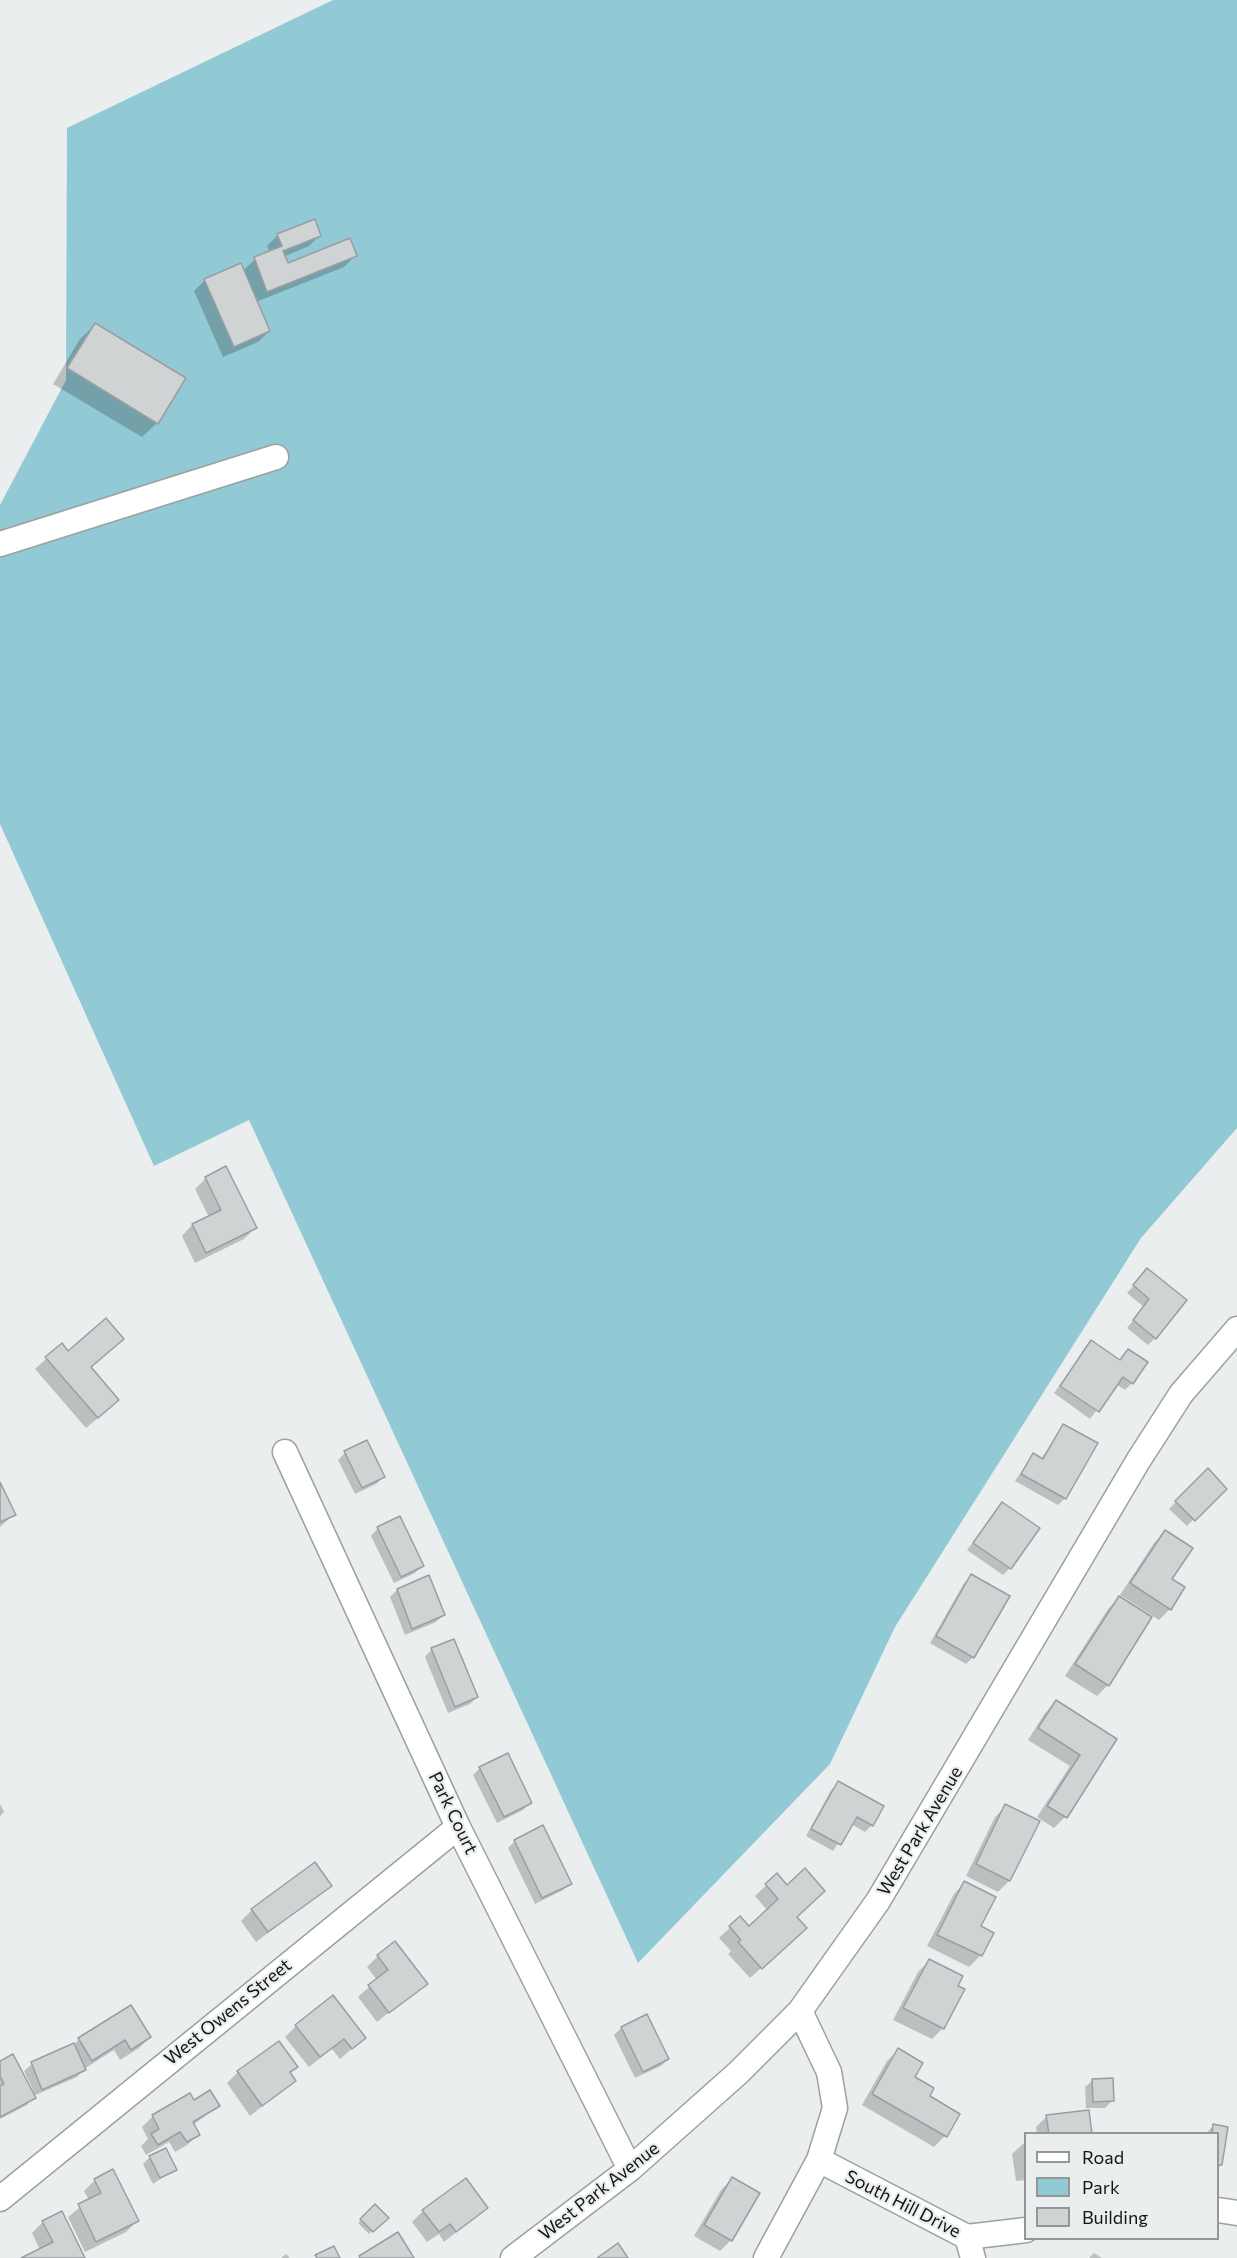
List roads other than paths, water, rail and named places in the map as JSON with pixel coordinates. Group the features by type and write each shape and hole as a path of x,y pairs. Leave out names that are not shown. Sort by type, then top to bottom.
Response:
{"street":[{"path":"0,543 276,457"},
{"name":"West Park Avenue","path":"513,2258 630,2169 738,2073 800,2011 878,1901 1138,1461 1181,1394 1237,1329"},
{"name":"Park Court","path":"285,1452 458,1827 630,2169"},
{"name":"West Owens Street","path":"0,2199 458,1827"},
{"path":"765,2258 819,2160 835,2108 829,2072 800,2011"},
{"name":"South Hill Drive","path":"819,2160 970,2247 1024,2231"},
{"path":"1219,2210 1237,2213"}]}
